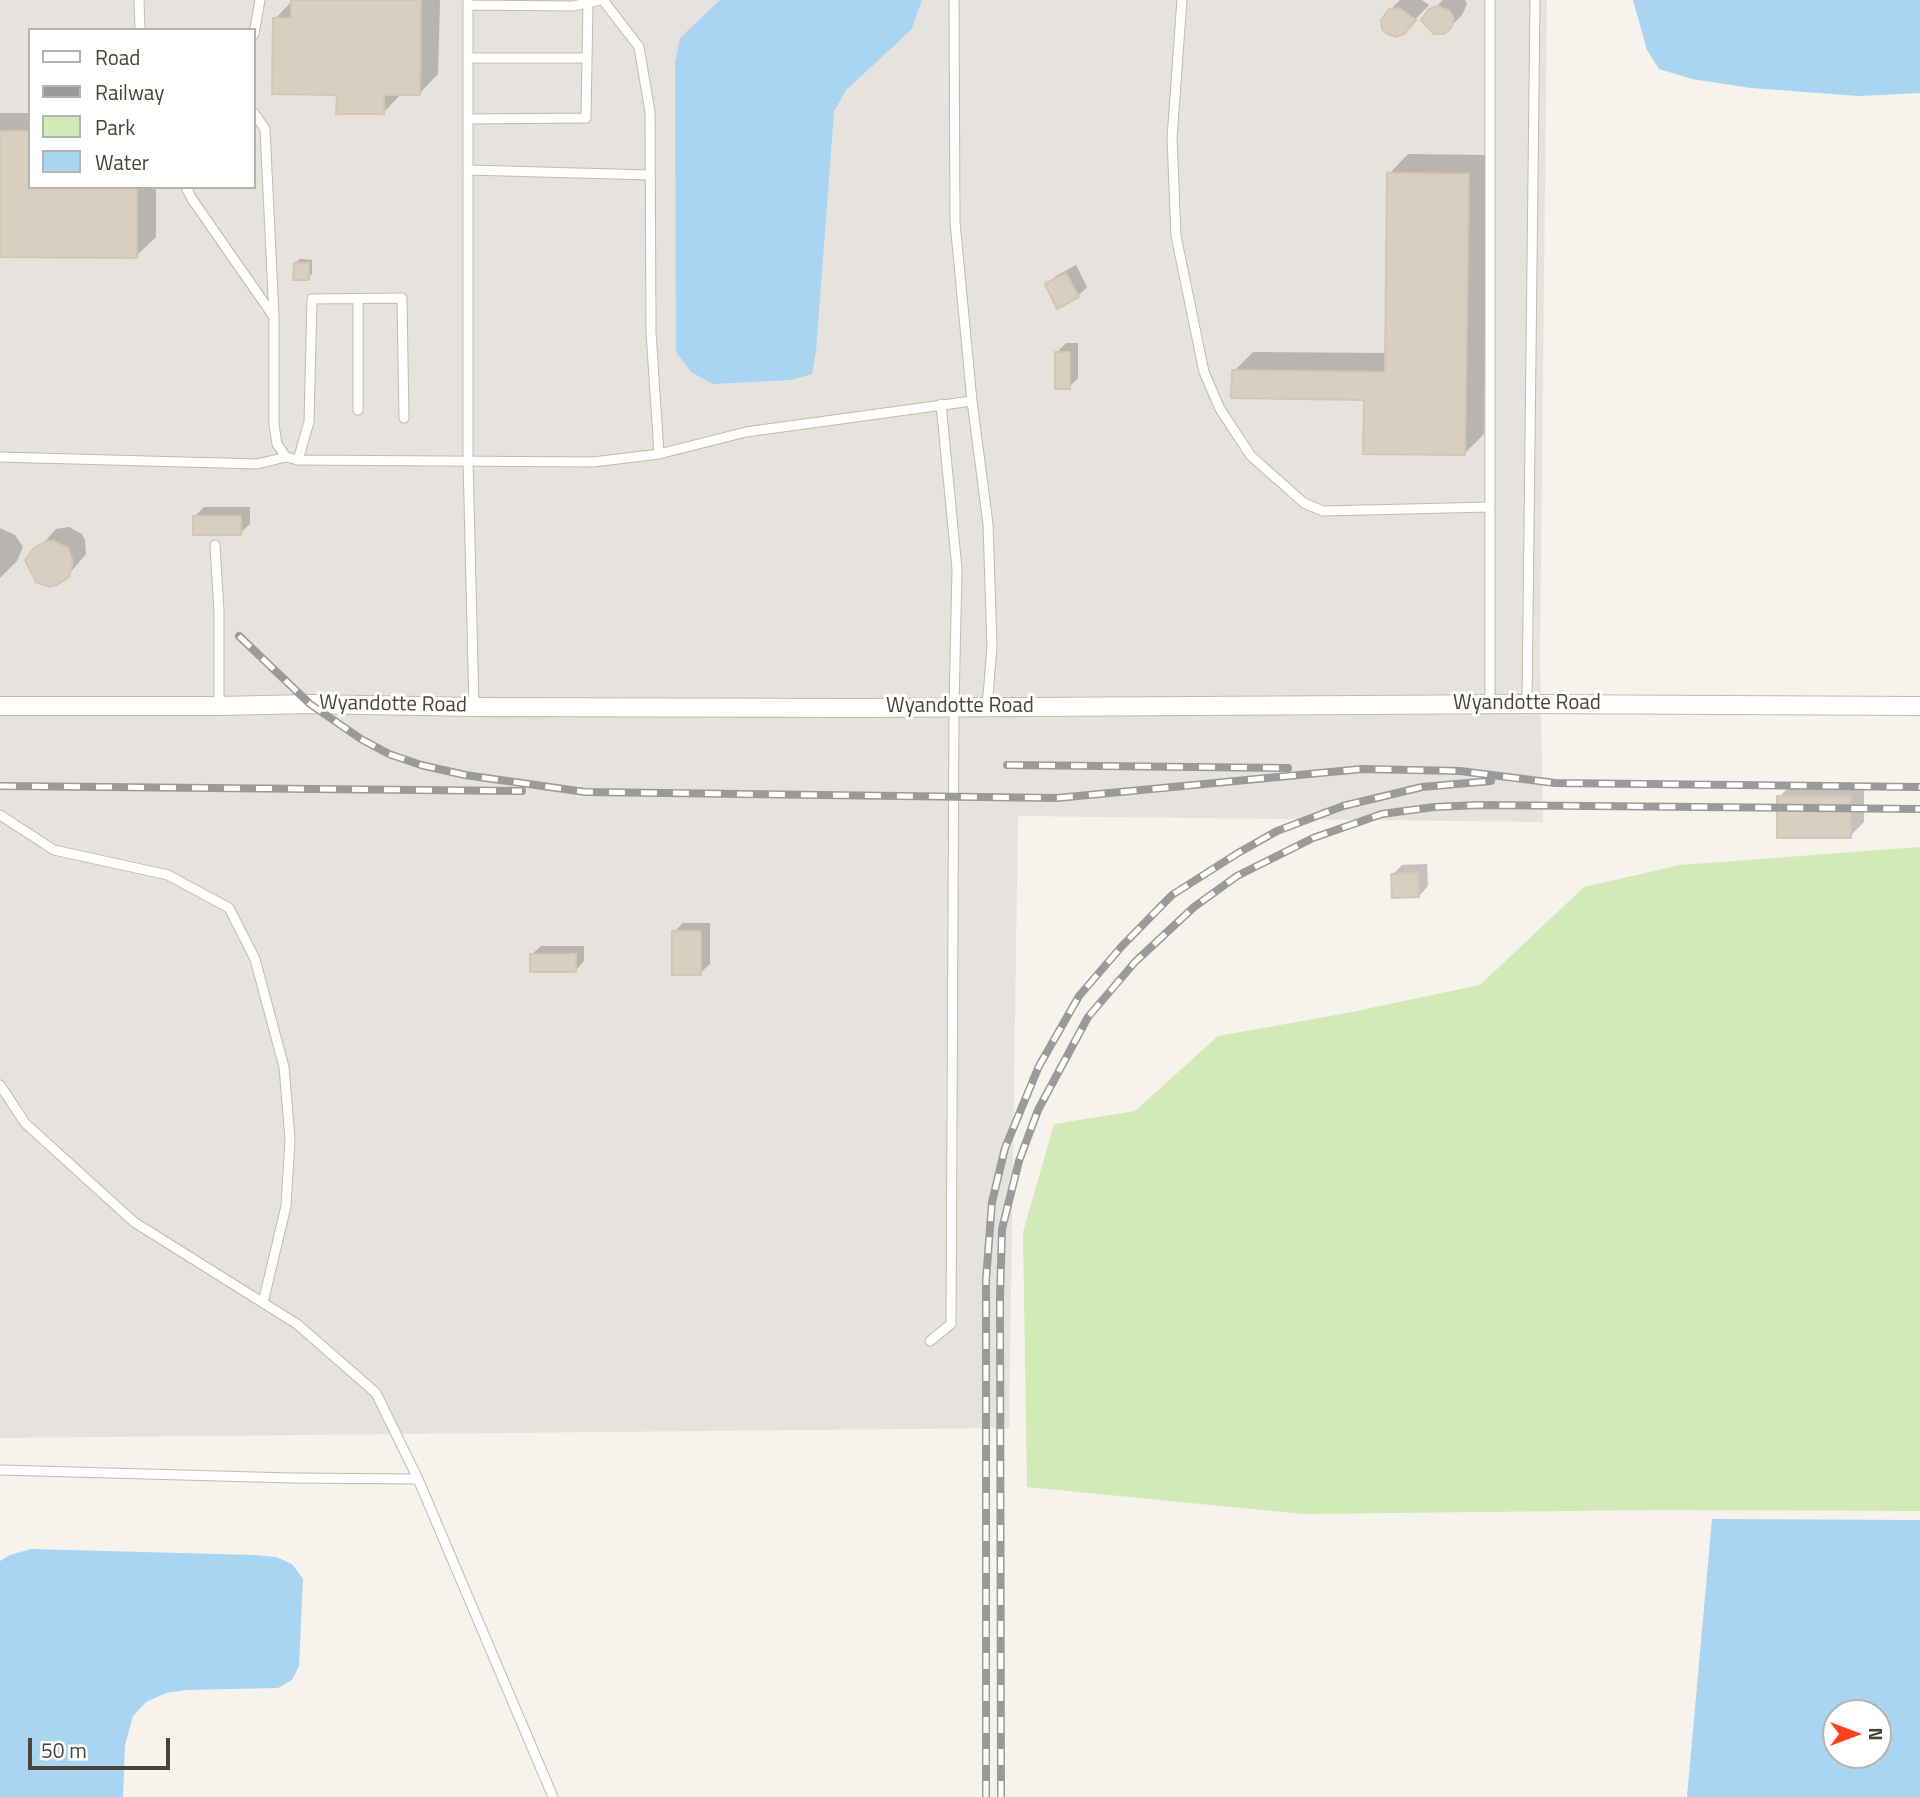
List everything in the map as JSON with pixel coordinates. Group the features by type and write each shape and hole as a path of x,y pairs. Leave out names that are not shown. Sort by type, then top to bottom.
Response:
{"street":[{"name":"Wyandotte Road","path":"0,706 1920,706"}],"lane":[{"path":"139,0 140,28"},
{"path":"255,28 260,0"},
{"path":"474,707 468,460 468,3 573,6 602,0 639,47 650,112 651,332 659,454"},
{"path":"954,0 955,222 972,401 988,524 992,647 987,707"},
{"path":"1182,0 1172,138 1176,236 1204,372 1220,409 1251,456 1304,503 1323,511 1490,507"},
{"path":"1490,0 1490,704"},
{"path":"1527,704 1535,0"},
{"path":"468,119 586,118 587,3"},
{"path":"468,58 587,58"},
{"path":"256,116 265,129 274,317 274,425 277,444 286,457"},
{"path":"468,170 650,174"},
{"path":"187,189 274,317"},
{"path":"298,460 309,422 312,299 402,298 404,418"},
{"path":"358,299 358,410"},
{"path":"0,457 257,464 286,457 298,460 593,462 659,454 746,432 972,401"},
{"path":"930,1341 951,1324 957,569 942,404"},
{"path":"215,545 219,611 219,706"},
{"path":"0,815 54,850 168,875 229,908 255,959 284,1067 290,1139 286,1206 263,1303"},
{"path":"0,1085 25,1124 134,1222 297,1324 376,1393 418,1479 553,1797"},
{"path":"0,1470 418,1479"}],"shaded area":[{"path":"0,0 1547,0 1540,657 1543,822 1018,816 1009,1428 0,1438"}],"green space":[{"path":"1920,847 1920,1511 1660,1510 1303,1514 1027,1487 1023,1232 1054,1124 1135,1111 1218,1036 1480,985 1584,887 1680,865"}],"water":[{"path":"720,0 922,0 911,30 846,90 834,112 816,351 812,374 791,380 713,384 691,372 676,352 675,63 680,38"},
{"path":"1633,0 1920,0 1920,93 1859,96 1751,88 1692,79 1659,69 1647,50"},
{"path":"1712,1519 1920,1520 1920,1797 1687,1797"},
{"path":"31,1549 276,1557 292,1564 303,1579 299,1666 292,1680 278,1688 186,1690 166,1693 146,1702 133,1716 125,1745 123,1797 0,1797 0,1561"}],"building":[{"path":"291,0 421,0 420,95 384,95 384,114 336,114 337,95 272,94 273,18 291,18"},
{"path":"1438,6 1450,11 1454,19 1451,28 1444,34 1434,34 1421,20 1429,9"},
{"path":"1399,8 1416,20 1404,34 1395,37 1382,29 1381,20 1389,9"},
{"path":"0,131 28,131 28,189 137,189 137,258 0,257"},
{"path":"1387,173 1469,174 1465,455 1363,454 1364,400 1231,398 1232,370 1385,372"},
{"path":"294,263 309,263 309,280 293,280"},
{"path":"1066,273 1079,297 1057,309 1045,284"},
{"path":"1055,352 1070,352 1070,389 1055,389"},
{"path":"193,516 241,516 241,535 193,535"},
{"path":"47,541 54,541 68,548 73,562 69,577 50,587 36,582 25,560 34,548"},
{"path":"1777,796 1851,796 1851,838 1777,838"},
{"path":"1418,872 1419,897 1392,898 1391,874"},
{"path":"672,931 701,931 701,975 672,975"},
{"path":"530,954 576,954 576,972 530,972"}],"railway":[{"path":"239,636 310,704 361,739 389,754 465,775 585,792 1057,798 1362,769 1460,771 1555,783 1920,787"},
{"path":"1007,765 1288,768"},
{"path":"986,1797 986,1280 992,1202 1005,1148 1039,1066 1079,996 1122,946 1172,895 1238,853 1277,831 1343,806 1422,787 1491,781"},
{"path":"0,786 522,791"},
{"path":"1001,1797 1002,1229 1019,1161 1038,1110 1088,1017 1135,962 1194,907 1237,876 1313,838 1382,814 1434,807 1479,805 1920,809"}]}
